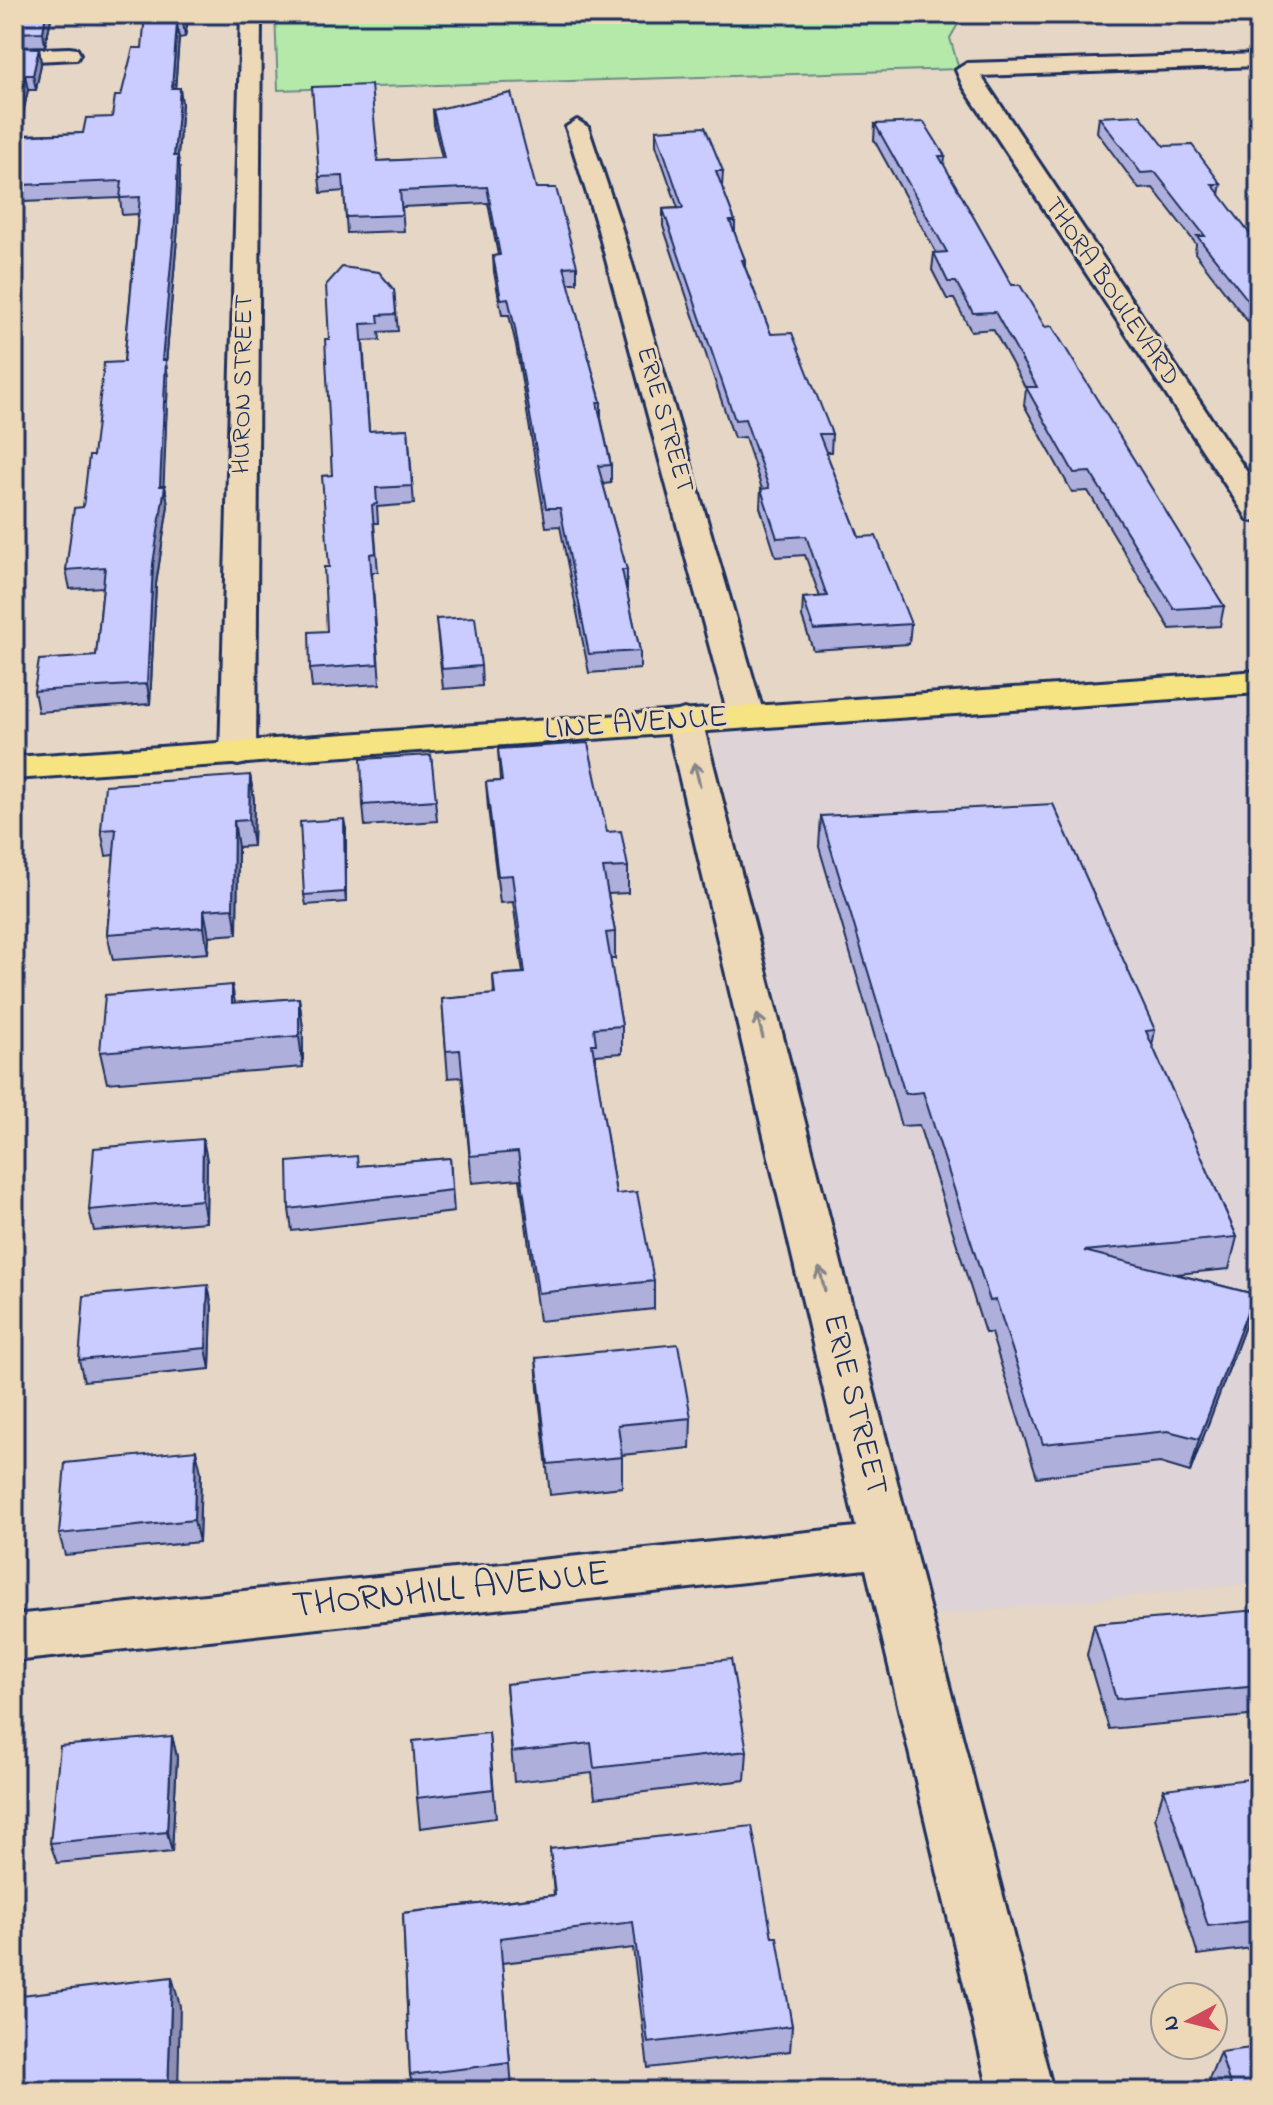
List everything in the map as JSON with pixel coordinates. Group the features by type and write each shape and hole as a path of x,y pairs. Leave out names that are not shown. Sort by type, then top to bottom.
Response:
{"main road":[{"name":"LINE AVENUE","path":"14,768 746,715 1259,682"}],"street":[{"name":"HURON STREET","path":"238,754 251,14"},
{"path":"14,56 69,54"},
{"name":"THORA BOULEVARD","path":"1259,60 967,70 974,86 1259,513"},
{"name":"ERIE STREET","path":"577,127 609,226 746,715"},
{"name":"ERIE STREET","path":"684,720 1021,2091"},
{"name":"THORNHILL AVENUE","path":"14,1638 888,1545"}],"shaded area":[{"path":"1259,693 1259,1583 932,1616 713,741 729,730"}],"green space":[{"path":"275,14 991,14 958,24 950,38 959,69 278,90"}],"building":[{"path":"17,14 46,14 43,32 14,33"},
{"path":"145,14 185,14 183,22 177,23 172,88 180,88 174,156 178,156 176,210 162,360 166,360 160,486 165,486 153,564 147,684 34,691 39,660 96,656 105,567 66,570 74,508 83,507 89,456 93,456 104,363 124,362 140,197 120,198 122,181 20,185 14,215 14,136 83,133 86,118 112,117 115,96 121,96 133,48 142,48"},
{"path":"14,47 39,48 33,75 25,75 14,126"},
{"path":"371,85 378,161 444,158 433,110 511,93 536,188 556,188 577,266 564,267 601,402 597,402 611,465 598,466 627,570 622,570 640,651 589,654 560,508 546,508 515,328 508,298 501,299 493,256 500,255 487,187 400,191 402,215 346,217 343,176 319,177 312,87"},
{"path":"1140,115 1164,146 1192,145 1221,184 1212,184 1259,246 1259,314 1197,236 1205,236 1155,172 1141,173 1099,117"},
{"path":"924,122 945,156 939,156 1012,285 1020,285 1045,327 1052,326 1224,606 1174,609 1090,472 1074,473 1026,387 1037,387 995,312 973,313 956,282 948,282 934,253 947,252 875,124"},
{"path":"705,127 723,171 716,171 735,221 730,221 745,260 742,260 771,334 792,333 832,434 819,434 859,537 876,536 911,624 814,630 803,598 827,596 806,536 777,538 761,489 769,488 745,419 735,420 663,209 683,208 656,130"},
{"path":"342,267 379,272 394,290 396,314 378,315 379,323 361,324 369,431 408,429 412,486 376,488 377,504 372,505 376,553 370,554 378,664 310,669 309,632 327,631 324,567 329,567 322,476 332,475 325,339 329,339 326,285"},
{"path":"475,617 481,666 442,669 436,619"},
{"path":"588,743 607,832 621,831 628,867 603,868 615,932 606,933 622,1026 594,1028 596,1044 592,1044 616,1194 637,1192 654,1281 538,1293 518,1152 470,1156 460,1050 446,1051 442,999 495,994 493,975 525,973 512,875 498,876 486,782 502,781 498,749"},
{"path":"431,755 436,800 363,805 361,759"},
{"path":"250,775 249,820 234,821 233,908 204,910 204,927 107,934 116,829 101,830 105,785"},
{"path":"1053,804 1155,1030 1146,1031 1237,1237 1084,1251 1254,1294 1199,1439 1168,1431 1043,1444 996,1300 990,1301 923,1092 905,1094 821,816"},
{"path":"344,819 345,892 304,895 300,822"},
{"path":"232,985 232,1003 299,998 299,1036 100,1052 105,995"},
{"path":"203,1139 202,1200 89,1210 94,1148"},
{"path":"357,1156 358,1166 450,1158 452,1190 289,1209 288,1162"},
{"path":"208,1285 206,1348 79,1360 84,1296"},
{"path":"678,1344 691,1418 618,1425 622,1457 548,1464 536,1358"},
{"path":"196,1450 194,1520 59,1534 65,1463"},
{"path":"1258,1610 1259,1686 1116,1699 1094,1624"},
{"path":"731,1659 747,1751 594,1768 591,1743 512,1752 506,1684"},
{"path":"489,1733 493,1789 417,1798 413,1741"},
{"path":"172,1736 167,1832 50,1843 60,1746"},
{"path":"1249,1779 1259,1808 1259,1920 1208,1926 1164,1789"},
{"path":"752,1826 772,1937 777,1937 792,2026 648,2043 633,1922 500,1938 510,2063 410,2075 403,1913 555,1895 550,1849"},
{"path":"172,1977 168,2091 14,2091 14,1996"},
{"path":"1259,2047 1259,2091 1232,2091 1223,2061 1229,2061 1229,2051"}]}
